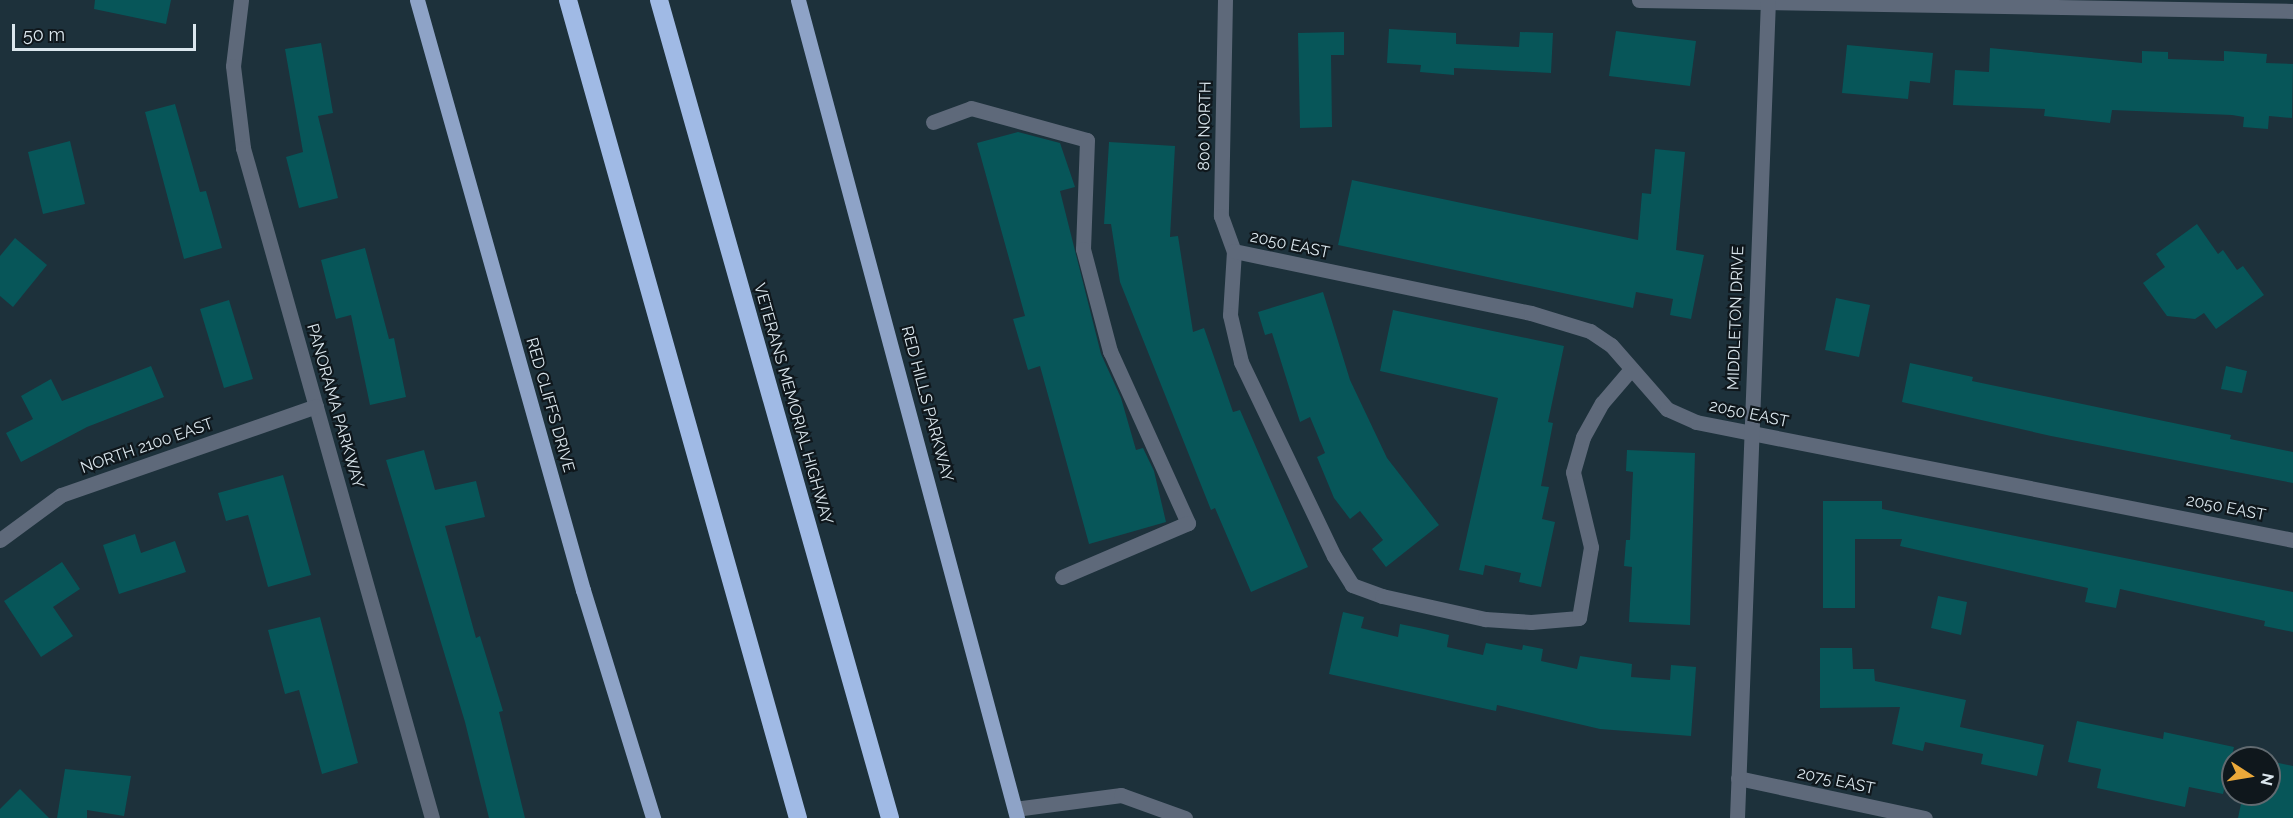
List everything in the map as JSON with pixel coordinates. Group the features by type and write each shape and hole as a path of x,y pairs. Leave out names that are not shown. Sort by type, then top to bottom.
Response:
{"highway":[{"path":"568,0 798,818"},
{"name":"VETERANS MEMORIAL HIGHWAY","path":"659,0 890,818"}],"main road":[{"name":"RED CLIFFS DRIVE","path":"417,0 583,590 652,818"},
{"name":"RED HILLS PARKWAY","path":"798,0 1016,813"}],"street":[{"name":"PANORAMA PARKWAY","path":"241,0 232,66 243,148 432,818"},
{"name":"800 NORTH","path":"1225,0 1221,216 1234,251"},
{"path":"1639,0 2293,11"},
{"name":"MIDDLETON DRIVE","path":"1737,818 1768,2"},
{"path":"933,122 971,108 1088,141 1083,249 1110,351 1188,524 1062,577"},
{"path":"1234,251 1230,315 1241,362 1334,556 1352,585 1382,596 1485,619 1531,622 1579,618 1591,547 1573,472 1583,437 1602,404 1630,369"},
{"name":"2050 EAST","path":"1234,251 1531,313 1590,331 1611,345 1667,409 1696,422 2293,540"},
{"name":"NORTH 2100 EAST","path":"0,540 61,495 316,406"},
{"name":"2075 EAST","path":"1738,778 1925,818"},
{"path":"1016,813 1121,795 1185,818"}],"building":[{"path":"95,0 171,0 166,24 94,9"},
{"path":"1389,29 1456,33 1456,44 1519,47 1520,32 1553,33 1551,73 1454,68 1454,75 1420,72 1421,65 1387,63"},
{"path":"1616,31 1696,41 1690,86 1609,76"},
{"path":"1344,32 1344,55 1331,55 1332,127 1300,128 1298,33"},
{"path":"321,43 333,113 318,116 338,198 299,208 286,157 303,152 285,49"},
{"path":"1847,45 1933,53 1930,83 1910,81 1908,99 1842,93"},
{"path":"1990,48 2142,63 2142,51 2168,52 2168,59 2224,61 2224,51 2267,54 2266,63 2293,64 2292,118 2269,116 2268,129 2243,127 2244,117 2232,115 2112,110 2110,123 2044,116 2045,109 1953,105 1955,70 1989,72"},
{"path":"175,104 200,192 206,191 222,248 184,259 145,112"},
{"path":"1018,132 1060,143 1075,187 1060,191 1101,354 1121,398 1136,450 1143,448 1154,471 1166,522 1089,544 1040,366 1028,370 1013,319 1025,316 977,143"},
{"path":"70,141 85,204 43,214 28,152"},
{"path":"1109,142 1175,146 1170,237 1178,236 1193,332 1204,328 1233,412 1240,410 1308,567 1251,592 1215,508 1211,510 1120,282 1111,224 1104,224"},
{"path":"1655,149 1685,152 1676,250 1704,255 1691,319 1670,315 1673,299 1636,292 1633,308 1338,245 1352,180 1638,240 1642,193 1651,194"},
{"path":"2197,224 2218,254 2223,250 2237,270 2243,266 2264,295 2216,329 2204,313 2195,319 2167,316 2143,283 2165,267 2156,254"},
{"path":"15,238 47,265 13,307 0,296 0,256"},
{"path":"365,248 389,339 394,338 406,397 370,405 351,315 336,319 321,260"},
{"path":"1323,292 1350,380 1387,458 1439,525 1386,567 1372,549 1383,540 1360,511 1350,519 1334,498 1317,457 1325,453 1310,417 1300,422 1272,333 1265,335 1258,312"},
{"path":"1836,298 1870,305 1859,357 1825,350"},
{"path":"229,300 253,379 224,388 200,309"},
{"path":"1393,310 1564,346 1548,422 1553,423 1541,486 1549,487 1542,519 1555,522 1541,587 1519,582 1521,573 1485,565 1483,575 1459,570 1498,398 1380,371"},
{"path":"1910,363 1973,377 1972,381 2231,435 2230,439 2293,452 2293,483 2051,436 1902,402"},
{"path":"151,366 164,397 87,427 21,462 6,433 33,419 21,396 51,379 62,401"},
{"path":"2226,366 2247,371 2242,393 2221,389"},
{"path":"424,450 435,490 476,481 485,517 445,526 476,638 480,636 503,711 499,712 525,818 489,818 465,722 386,460"},
{"path":"1627,450 1695,453 1690,625 1629,622 1632,567 1624,566 1626,540 1630,540 1633,472 1626,471"},
{"path":"283,475 311,575 268,587 248,515 226,521 218,493"},
{"path":"1823,501 1882,501 1882,509 2293,592 2293,632 2264,626 2265,621 2120,589 2116,608 2085,602 2088,588 1900,546 1902,539 1855,539 1855,608 1823,608"},
{"path":"135,534 141,553 175,541 186,572 119,594 103,545"},
{"path":"62,562 80,589 53,607 73,636 41,657 4,601"},
{"path":"1938,596 1967,602 1961,635 1931,628"},
{"path":"1343,612 1364,617 1361,628 1398,637 1400,624 1424,629 1449,635 1447,647 1483,655 1486,643 1522,650 1523,645 1543,649 1541,661 1577,669 1580,656 1632,664 1631,677 1670,680 1671,665 1696,667 1691,736 1600,729 1497,705 1496,711 1329,674"},
{"path":"320,617 358,763 322,774 299,690 285,694 268,630"},
{"path":"1820,648 1852,648 1853,669 1874,669 1875,681 1966,700 1960,727 2044,745 2037,776 1981,764 1983,754 1925,742 1923,751 1892,744 1900,707 1820,708"},
{"path":"2077,721 2163,739 2164,732 2229,746 2221,746 2221,794 2189,787 2185,807 2097,788 2101,769 2068,762"},
{"path":"2281,764 2293,766 2293,818 2238,818 2240,806 2281,806"},
{"path":"65,769 131,776 124,816 87,810 87,818 57,818"},
{"path":"20,789 49,818 0,818 0,809"}]}
